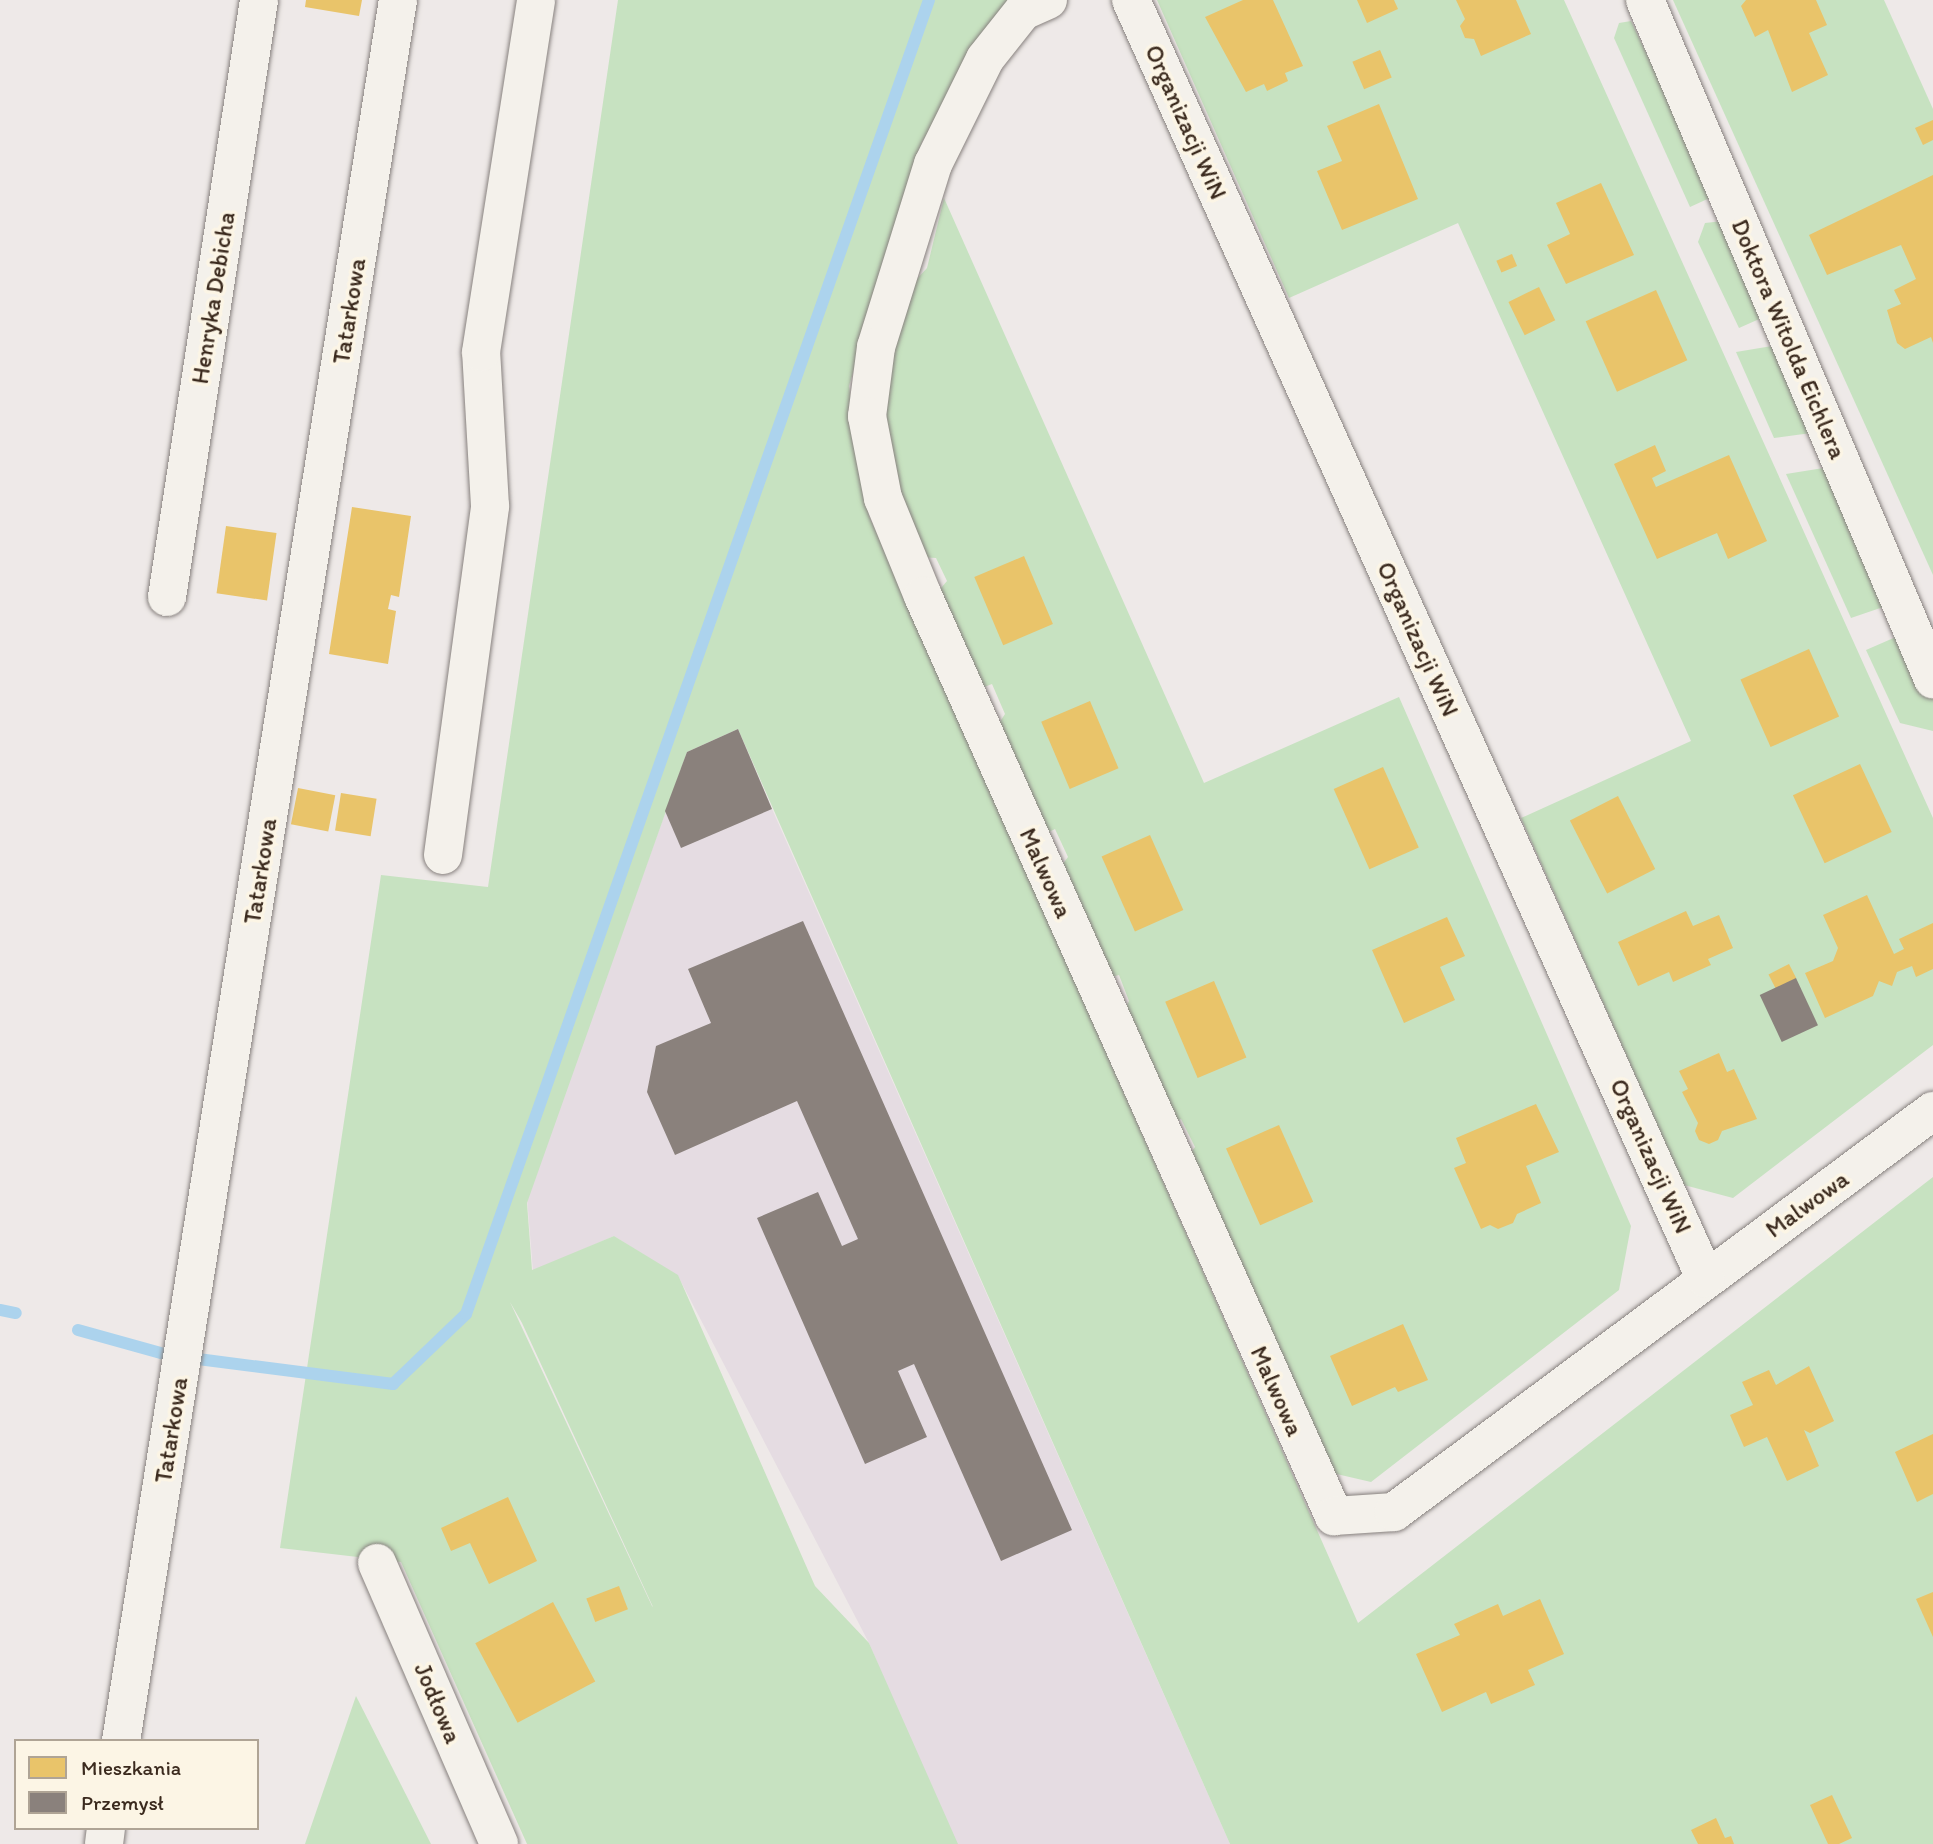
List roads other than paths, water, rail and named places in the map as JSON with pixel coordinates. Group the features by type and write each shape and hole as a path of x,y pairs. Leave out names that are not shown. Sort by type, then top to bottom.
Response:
{"street":[{"name":"Henryka Debicha","path":"167,597 258,0"},
{"name":"Tatarkowa","path":"121,1739 398,0"},
{"path":"443,855 491,506 481,352 536,0"},
{"name":"Malwowa","path":"1048,0 1023,11 985,59 933,164 876,347 867,416 883,498 923,596 1334,1516 1394,1512 1705,1278 1933,1111"},
{"name":"Organizacji WiN","path":"1131,0 1705,1278"},
{"name":"Doktora Witolda Eichlera","path":"1645,0 1933,679"},
{"name":"Jodłowa","path":"377,1563 499,1844"}],"waterway":[{"path":"198,1359 393,1384 466,1314 929,0"},
{"path":"0,1310 16,1313"},
{"path":"78,1330 172,1356"}]}
